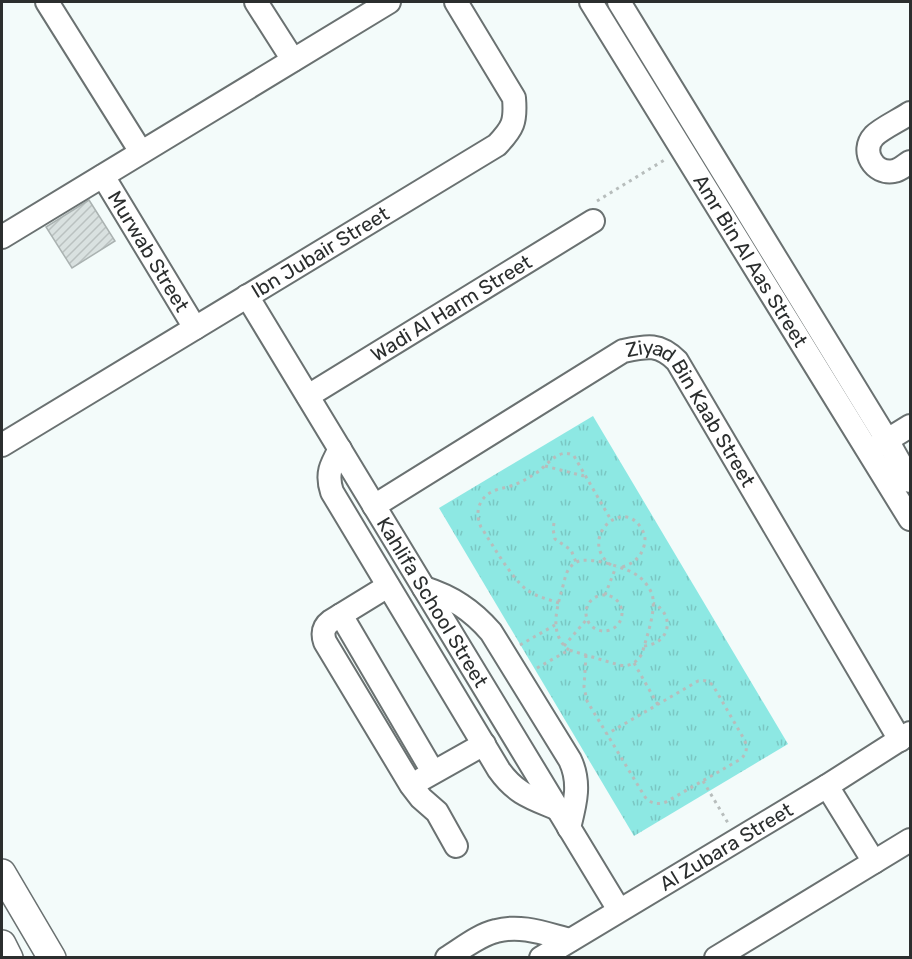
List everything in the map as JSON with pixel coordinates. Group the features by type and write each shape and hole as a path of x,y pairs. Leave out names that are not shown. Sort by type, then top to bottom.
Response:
{"main road":[{"path":"2,873 52,957"},
{"path":"2,944 9,957"}],"street":[{"path":"47,2 141,152"},
{"path":"256,2 292,60"},
{"path":"2,237 389,2"},
{"name":"Ibn Jubair Street","path":"2,446 497,146 509,132 515,116 514,98 456,2"},
{"name":"Amr Bin Al Aas Street","path":"591,2 683,149 878,446 910,482"},
{"name":"Amr Bin Al Aas Street","path":"619,2 878,446 910,519"},
{"path":"910,113 873,137 868,150 873,165 882,171 893,171 910,162"},
{"name":"Murwab Street","path":"103,176 195,328"},
{"name":"Wadi Al Harm Street","path":"308,396 593,221"},
{"name":"Kahlifa School Street","path":"247,296 619,910"},
{"name":"Ziyad Bin Kaab Street","path":"374,506 623,351 653,347 668,352 684,371 905,737"},
{"path":"878,446 910,426"},
{"path":"340,449 329,473 332,492 499,770 512,786 564,819 576,795 577,786 573,768 519,678 491,632 480,620 454,600 424,588"},
{"path":"388,586 326,625 323,636 411,785 421,798 437,812 456,846"},
{"path":"341,615 434,772"},
{"name":"Al Zubara Street","path":"541,957 905,737"},
{"path":"411,785 484,744"},
{"path":"827,786 874,862"},
{"path":"716,957 910,840"},
{"path":"447,957 495,931 512,928 528,929 570,940"}],"path":[{"path":"593,221 594,204 683,149"},
{"path":"559,603 533,594 521,585 478,520 479,505 490,493 521,482 559,454 568,453 574,456 611,520"},
{"path":"545,466 585,476"},
{"path":"626,517 639,524 645,538 644,547 636,561 616,567 607,562 602,555 599,539 601,531 611,520 626,517"},
{"path":"554,523 555,539 571,550 576,562"},
{"path":"587,560 631,572 644,581 652,594 653,609 642,654 634,663 623,666 569,650 559,639 555,625 559,603 566,572 576,562 587,560"},
{"path":"605,595 616,567"},
{"path":"564,646 587,619 587,608 590,602 599,596 611,596 620,605 622,611 618,623 608,630 596,629 587,619"},
{"path":"644,646 660,641 668,626 663,609 653,603"},
{"path":"504,655 555,625"},
{"path":"519,678 569,650"},
{"path":"586,655 585,694 591,708 645,797 651,802 656,804 666,802 742,758 746,750 744,739 716,688 702,680 607,734"},
{"path":"634,663 658,705"},
{"path":"704,781 737,838"}],"green space":[{"path":"593,416 788,744 634,836 439,508"}],"building":[{"path":"89,200 115,241 72,268 46,227"}]}
